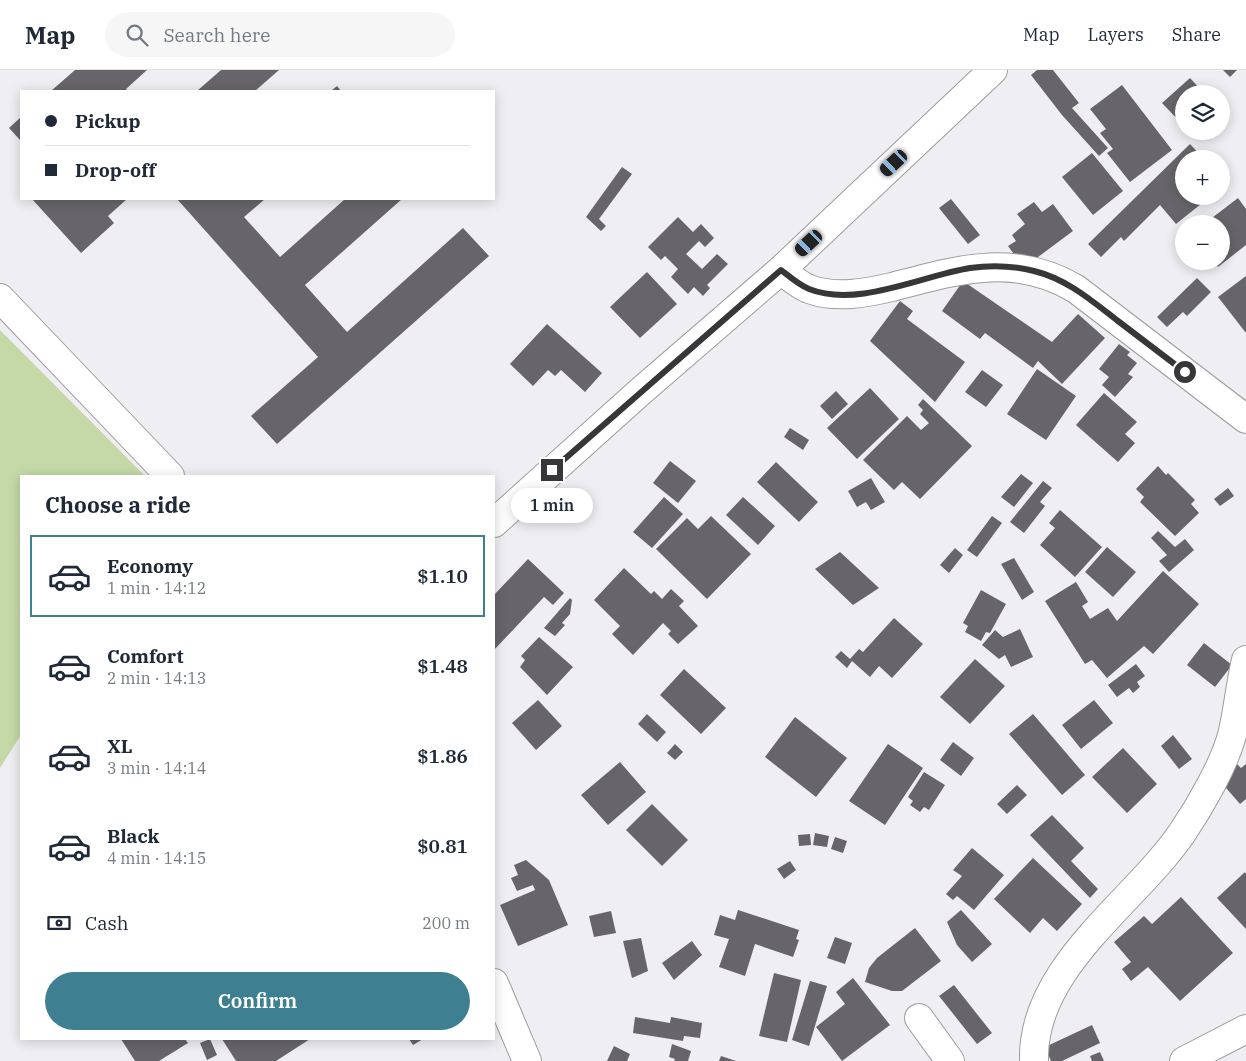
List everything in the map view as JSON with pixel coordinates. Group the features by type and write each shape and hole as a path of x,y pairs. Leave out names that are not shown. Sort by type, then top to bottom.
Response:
{"street":[{"path":"495,522 641,391 781,270 993,70"},
{"path":"781,270 809,289 849,295 971,268 998,267 1032,270 1055,276 1076,289 1246,419"},
{"path":"0,298 169,475"},
{"path":"1034,1061 1033,1041 1037,1023 1057,983 1098,928 1165,856 1183,832 1224,758 1232,736 1246,660"},
{"path":"495,985 527,1061"},
{"path":"919,1018 950,1061"},
{"path":"1184,1061 1246,1029"}],"green space":[{"path":"0,330 144,475 20,475 20,737 0,768"}],"building":[{"path":"75,70 147,70 127,90 52,90"},
{"path":"221,70 279,70 256,90 198,90"},
{"path":"1037,70 1053,70 1079,103 1072,108 1108,148 1099,156 1062,115 1031,75"},
{"path":"1223,70 1237,70 1230,77"},
{"path":"1190,78 1197,85 1182,85"},
{"path":"1122,85 1172,150 1130,182 1107,153 1113,149 1100,133 1106,129 1090,109"},
{"path":"337,86 340,90 332,90"},
{"path":"1175,91 1175,117 1162,103"},
{"path":"20,118 20,140 9,128"},
{"path":"1190,144 1196,150 1184,150"},
{"path":"1092,153 1123,191 1093,215 1062,177"},
{"path":"1175,159 1175,205 1200,205 1187,215 1175,215 1175,223 1160,205 1124,241 1121,237 1101,257 1088,244"},
{"path":"622,167 632,174 599,219 606,226 601,231 586,217"},
{"path":"1238,198 1246,209 1246,245 1230,258 1230,215 1216,215"},
{"path":"951,199 980,235 968,244 939,208"},
{"path":"33,200 126,200 108,216 114,223 81,253"},
{"path":"178,200 264,200 244,217 280,257 344,200 401,200 305,285 347,332 463,228 489,256 277,444 251,416 318,357"},
{"path":"1034,202 1042,212 1053,204 1073,231 1034,260 1016,257 1008,246 1016,241 1012,235 1025,224 1017,214"},
{"path":"678,217 693,232 701,224 714,238 705,247 699,241 686,254 702,269 717,254 728,264 707,285 710,288 703,296 694,287 688,294 671,277 678,269 665,256 661,260 648,247"},
{"path":"647,272 677,304 640,338 610,307"},
{"path":"1246,276 1246,333 1218,297"},
{"path":"1197,278 1211,292 1187,316 1183,312 1167,327 1157,317"},
{"path":"963,281 1052,342 1078,314 1105,338 1062,384 1038,361 1033,368 985,333 980,339 942,311"},
{"path":"900,301 913,311 907,319 965,362 935,402 870,341"},
{"path":"547,324 602,373 585,392 561,370 555,376 548,370 533,386 510,364"},
{"path":"1119,344 1130,352 1127,355 1137,363 1128,374 1133,377 1115,397 1102,385 1109,377 1099,369"},
{"path":"1037,369 1076,396 1046,440 1007,414"},
{"path":"982,370 1003,385 986,407 965,392"},
{"path":"870,388 899,419 857,459 827,428"},
{"path":"836,391 848,404 832,419 820,406"},
{"path":"1104,393 1137,422 1125,434 1135,443 1118,462 1076,425"},
{"path":"923,399 972,446 920,499 902,482 894,490 863,460 907,416 921,430 929,423 920,414 923,410 918,405"},
{"path":"790,428 809,440 803,450 784,437"},
{"path":"670,461 696,481 678,503 653,483"},
{"path":"776,462 818,502 799,522 757,482"},
{"path":"1158,466 1166,475 1168,473 1195,500 1191,504 1199,513 1175,536 1140,502 1144,497 1136,489"},
{"path":"1021,474 1033,483 1014,507 1001,497"},
{"path":"871,478 885,502 871,510 866,502 857,507 848,491"},
{"path":"1043,481 1052,488 1040,502 1045,506 1024,533 1010,522"},
{"path":"1228,488 1234,496 1220,506 1214,499"},
{"path":"664,497 683,514 652,548 633,532"},
{"path":"743,497 775,526 758,545 726,515"},
{"path":"1060,510 1102,547 1075,577 1040,545 1055,528 1049,523"},
{"path":"711,516 751,554 707,599 656,549 687,518 698,529"},
{"path":"992,516 1002,523 977,557 967,550"},
{"path":"1158,531 1175,547 1185,539 1194,550 1169,572 1159,561 1167,555 1151,538"},
{"path":"1107,547 1136,572 1113,597 1085,572"},
{"path":"955,548 963,555 949,573 940,565"},
{"path":"840,552 879,588 853,605 815,569"},
{"path":"1014,558 1034,592 1022,600 1001,564"},
{"path":"528,559 564,593 553,605 544,597 495,649 495,594"},
{"path":"624,568 651,594 654,591 662,599 671,589 684,601 679,606 698,626 678,644 668,634 671,631 663,623 633,655 612,634 620,626 594,600"},
{"path":"1163,571 1199,604 1153,654 1144,646 1107,678 1092,660 1085,664 1045,601 1076,582 1088,602 1082,606 1090,619 1108,608 1117,621"},
{"path":"981,590 1006,604 990,633 986,632 981,641 965,632 968,626 963,623"},
{"path":"570,598 572,600 570,614 562,623 565,625 555,636 544,628"},
{"path":"894,618 923,644 892,678 879,666 870,677 852,661 847,668 835,657 841,651 850,659 859,649 863,652"},
{"path":"1020,629 1033,657 1011,667 1005,655 999,659 982,645 995,630 1003,637"},
{"path":"539,637 573,667 547,695 520,667 525,660 521,656"},
{"path":"1204,643 1232,665 1215,687 1187,665"},
{"path":"975,659 1005,686 970,724 940,697"},
{"path":"1136,664 1145,676 1137,682 1140,687 1133,693 1129,688 1117,697 1108,685"},
{"path":"684,669 726,708 701,734 660,695"},
{"path":"538,700 562,726 536,750 512,723"},
{"path":"1094,700 1113,723 1081,749 1062,725"},
{"path":"647,714 666,732 657,742 638,724"},
{"path":"1033,714 1085,775 1062,795 1009,734"},
{"path":"795,717 847,758 816,797 765,757"},
{"path":"1173,735 1192,759 1179,769 1161,746"},
{"path":"953,742 974,758 961,776 940,760"},
{"path":"675,744 683,752 675,760 667,753"},
{"path":"888,744 923,768 885,825 849,801"},
{"path":"1123,748 1157,784 1127,813 1092,777"},
{"path":"1234,761 1241,768 1246,764 1246,799 1240,804 1220,781"},
{"path":"620,762 646,792 608,825 581,795"},
{"path":"924,772 945,785 929,810 924,807 920,812 910,805 913,801 908,797"},
{"path":"1017,785 1027,795 1007,814 997,804"},
{"path":"652,804 688,840 662,866 626,830"},
{"path":"1052,815 1084,848 1071,861 1098,889 1090,898 1030,835"},
{"path":"815,833 829,836 827,847 813,845"},
{"path":"810,834 811,845 799,846 798,835"},
{"path":"835,837 847,841 843,853 831,849"},
{"path":"972,848 1004,875 974,910 957,896 953,900 946,894 962,876 953,870"},
{"path":"1033,858 1082,904 1057,931 1043,918 1030,933 994,899"},
{"path":"526,860 549,880 568,925 518,946 500,905 535,890 533,885 517,891 511,878 518,875 514,865"},
{"path":"790,861 796,870 784,879 777,869"},
{"path":"1245,872 1246,874 1246,929 1217,898"},
{"path":"1181,897 1233,953 1180,1001 1148,967 1131,981 1122,969 1131,962 1114,942 1144,916 1152,924"},
{"path":"738,910 799,930 796,939 799,940 793,957 755,944 745,976 719,967 729,939 714,935 720,915 735,920"},
{"path":"961,910 992,944 972,962 957,945 947,922"},
{"path":"611,911 616,933 594,937 589,916"},
{"path":"915,928 941,961 902,991 892,991 865,982 869,968 877,958"},
{"path":"835,937 852,943 845,964 827,958"},
{"path":"641,938 648,971 632,978 623,941"},
{"path":"692,941 702,955 674,980 662,963"},
{"path":"774,973 801,980 787,1042 759,1036"},
{"path":"853,978 890,1025 842,1061 816,1027 845,1004 836,992"},
{"path":"810,981 827,986 809,1046 792,1040"},
{"path":"954,985 992,1033 977,1044 939,996"},
{"path":"635,1017 670,1023 671,1017 702,1023 700,1038 684,1036 683,1041 633,1033"},
{"path":"1092,1025 1100,1043 1062,1061 1051,1061 1045,1047"},
{"path":"122,1040 186,1040 188,1043 159,1061 135,1061"},
{"path":"210,1040 217,1055 207,1060 200,1043"},
{"path":"223,1040 308,1040 276,1061 236,1061"},
{"path":"410,1040 421,1040 413,1045"},
{"path":"672,1044 691,1051 688,1061 674,1061 675,1059 669,1057"},
{"path":"614,1046 630,1054 627,1061 607,1061"},
{"path":"1100,1052 1104,1061 1092,1061 1090,1056"},
{"path":"721,1056 736,1061 719,1061"}],"route":[{"path":"552,470 781,270 809,289 849,295 971,268 998,267 1032,270 1055,276 1076,289 1185,372"}]}
